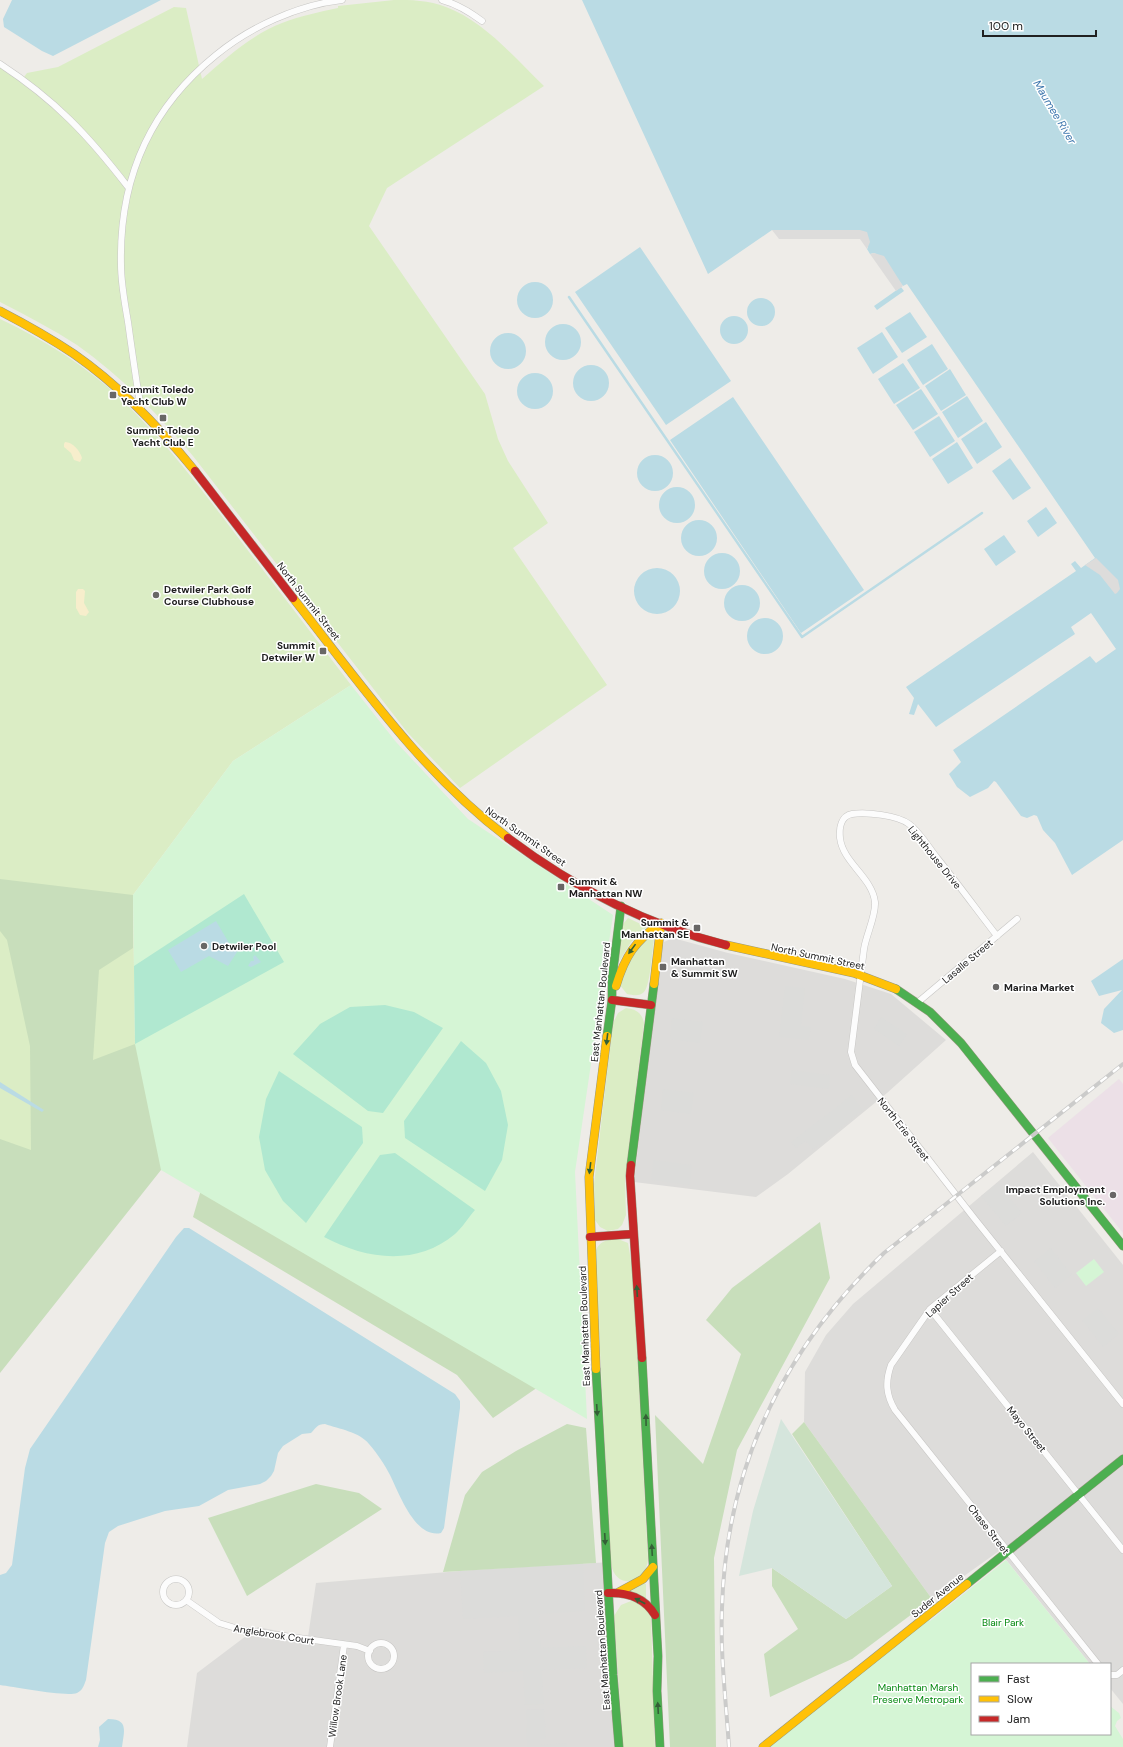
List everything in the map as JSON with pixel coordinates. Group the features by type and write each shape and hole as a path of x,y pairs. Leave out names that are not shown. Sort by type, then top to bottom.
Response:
{"street":[{"path":"141,409 121,266 123,224 128,187 144,146 157,121 183,86 205,64 234,41 268,23 305,8 342,0"},
{"path":"442,0 463,8 482,21"},
{"path":"0,64 34,86 68,116 89,138 128,187"},
{"name":"North Summit Street","path":"0,311 33,327 77,355 141,409 201,478 366,693 410,746 437,776 478,814 528,852 554,869 621,906 661,923 724,945 861,975 894,988 917,1003 942,1023 961,1043 1123,1246"},
{"name":"Lighthouse Drive","path":"853,814 874,814 902,820 912,826 997,936"},
{"name":"North Erie Street","path":"853,814 846,816 842,822 840,839 846,853 866,882 875,902 873,917 866,936 851,1052 855,1065 1123,1404"},
{"name":"East Manhattan Boulevard","path":"619,1747 597,1404 589,1177 612,1000 612,979 621,906"},
{"name":"Lasalle Street","path":"917,1003 1017,919"},
{"path":"651,1005 612,1000 622,965 630,951 640,939 661,923"},
{"path":"660,1747 657,1691 658,1656 656,1616 630,1172 661,923"},
{"path":"590,1237 633,1234"},
{"name":"Lapier Street","path":"887,1390 888,1373 895,1357 930,1309 1001,1251"},
{"name":"Mayo Street","path":"930,1309 1123,1550"},
{"name":"Chase Street","path":"887,1390 895,1410 1097,1663"},
{"name":"Suder Avenue","path":"763,1747 1123,1459"},
{"path":"608,1593 619,1592 645,1579 650,1574 653,1567"},
{"path":"175,1579 184,1582 189,1590 188,1598 186,1600 177,1605 169,1603 163,1592 167,1583 175,1579"},
{"path":"619,1592 636,1598 648,1605 656,1616"},
{"name":"Anglebrook Court","path":"186,1600 213,1619 236,1629 360,1647 370,1651"},
{"path":"379,1644 387,1645 393,1652 393,1660 391,1664 384,1669 376,1668 368,1658 370,1651 374,1646 379,1644"},
{"name":"Willow Brook Lane","path":"330,1747 344,1645"},
{"path":"1111,1676 1118,1675 1123,1670"}],"shaded area":[{"path":"673,938 728,953 845,979 891,994 946,1040 887,1093 788,1174 756,1197 634,1182 660,956 664,942"},
{"path":"785,986 805,988 801,1026 811,1027 809,1040 779,1037"},
{"path":"881,1017 907,1034 899,1046 874,1029"},
{"path":"672,1018 703,1022 700,1043 670,1039"},
{"path":"791,1070 830,1075 829,1089 790,1084"},
{"path":"1119,1079 1123,1084 1123,1233 1048,1138"},
{"path":"663,1089 694,1093 691,1114 661,1110"},
{"path":"852,1095 863,1110 813,1150 806,1141 796,1148 791,1142"},
{"path":"1033,1152 1123,1265 1123,1704 1111,1689 1111,1663 1089,1663 999,1551 932,1599 804,1422 805,1372 826,1335 853,1304"},
{"path":"653,1160 692,1165 690,1185 651,1180"},
{"path":"998,1183 1022,1213 1006,1226 981,1196"},
{"path":"1051,1248 1072,1275 1055,1288 1034,1261"},
{"path":"1098,1308 1119,1334 1103,1347 1082,1320"},
{"path":"781,1419 892,1586 846,1619 772,1568 739,1576 753,1511"},
{"path":"611,1562 623,1747 187,1747 197,1673 258,1627 308,1637 316,1583 460,1571"},
{"path":"583,1563 585,1611 539,1614 541,1648 586,1646 587,1668 542,1670 544,1704 525,1705 523,1671 484,1673 483,1652 520,1650 518,1616 463,1619 460,1571"},
{"path":"544,1709 546,1739 540,1739 540,1745 567,1743 567,1747 527,1747 526,1710"}],"green space":[{"path":"394,0 413,0 433,3 460,13 473,21 498,41 544,86 387,188 369,226 485,394 498,439 508,461 548,523 513,548 607,685 460,788 407,732 193,456 153,411 124,383 77,345 39,322 0,302 0,67 21,81 27,73 58,67 174,7 186,8 202,79 249,40 282,23 303,16 338,8 338,6"},
{"path":"0,319 49,345 80,365 109,388 140,417 200,488 351,685 233,761 133,895 135,1044 44,1166 0,1150"},
{"path":"351,685 396,742 468,819 613,915 575,1172 587,1419 161,1170 135,1044 133,895 233,761"},
{"path":"0,879 133,895 133,948 99,970 93,1060 135,1044 198,1009 253,1027 161,1170 0,1373 0,1139 31,1150 30,1046 7,940 0,931"},
{"path":"244,894 284,962 135,1044 134,966"},
{"path":"628,918 647,927 631,942 617,965 623,924"},
{"path":"653,932 655,934 650,974 646,988 640,995 627,994 619,984 625,967 636,950"},
{"path":"385,1005 414,1012 443,1028 383,1113 368,1111 293,1054 320,1024 350,1007"},
{"path":"626,1008 633,1009 638,1012 644,1023 625,1179 626,1215 622,1225 618,1229 608,1231 600,1227 595,1220 594,1184 613,1023 618,1013"},
{"path":"461,1041 486,1063 501,1091 508,1125 502,1160 485,1191 405,1138 404,1121"},
{"path":"279,1071 362,1127 363,1143 306,1223 283,1201 265,1170 259,1137 266,1099"},
{"path":"395,1153 475,1210 460,1229 440,1245 407,1255 390,1256 356,1250 340,1245 324,1237 380,1155"},
{"path":"208,1166 567,1367 493,1418 457,1375 193,1217"},
{"path":"820,1222 830,1278 737,1450 714,1558 716,1747 670,1747 655,1415 703,1464 741,1354 706,1320 732,1288"},
{"path":"618,1239 628,1243 633,1273 648,1559 646,1568 642,1574 637,1579 631,1581 624,1581 619,1578 614,1573 611,1564 595,1254 598,1246 603,1242"},
{"path":"1094,1259 1104,1272 1086,1286 1076,1273"},
{"path":"804,1422 932,1599 852,1659 770,1697 764,1654 798,1629 772,1586 772,1568 846,1619 892,1586 792,1434"},
{"path":"567,1424 586,1428 596,1563 443,1572 465,1495 482,1472 516,1451"},
{"path":"316,1484 359,1493 382,1509 247,1596 208,1518"},
{"name":"Manhattan Marsh Preserve Metropark","path":"1006,1560 1089,1663 971,1663 971,1735 1111,1735 1111,1707 1119,1713 1121,1718 1117,1721 1115,1726 1123,1739 1123,1747 763,1747 926,1617 930,1621"},
{"path":"644,1583 646,1584 646,1599 628,1591"},
{"path":"631,1601 644,1606 651,1618 655,1747 623,1747 614,1616 621,1605"}],"sand":[{"path":"65,442 73,445 78,450 82,458 80,462 74,460 71,453 64,447"},
{"path":"78,589 83,589 85,591 84,603 89,612 86,616 80,615 76,608 76,592"}],"water":[{"path":"12,0 161,0 53,56 42,51 4,27 3,19"},
{"name":"Maumee River","path":"582,0 1123,0 1123,840 1072,875 1055,843 1043,830 1037,816 1034,815 1027,818 1021,816 996,782 994,781 988,788 970,797 957,787 949,774 961,762 953,750 1090,656 1096,663 1116,649 1091,613 1071,627 1075,634 936,727 918,704 914,715 909,714 914,698 906,687 1076,571 1071,564 1075,561 1081,568 1095,558 907,284 903,286 880,256 874,253 870,254 863,235 772,230 708,274"},
{"path":"640,247 731,381 666,425 575,292"},
{"path":"539,282 548,287 552,293 552,307 548,313 539,318 531,318 522,313 518,307 517,296 522,287 528,283"},
{"path":"901,287 904,291 877,310 874,306"},
{"path":"761,298 771,302 775,312 771,322 761,326 751,322 747,312 751,302"},
{"path":"910,312 927,337 902,353 885,328"},
{"path":"734,316 744,320 748,330 744,340 734,344 724,340 720,330 724,320"},
{"path":"567,324 576,329 580,335 580,349 576,355 567,360 559,360 550,355 546,349 545,338 550,329 556,325"},
{"path":"882,332 898,357 873,374 857,348"},
{"path":"512,333 521,338 525,344 525,358 521,364 512,369 504,369 495,364 491,358 490,347 495,338 501,334"},
{"path":"932,344 948,369 923,385 907,360"},
{"path":"903,363 920,388 894,404 878,379"},
{"path":"595,365 604,370 608,376 608,390 604,396 595,401 587,401 578,396 574,390 573,379 578,370 584,366"},
{"path":"950,369 966,395 941,411 925,386"},
{"path":"539,373 548,378 552,384 552,398 548,404 539,409 531,409 522,404 518,398 517,387 522,378 528,374"},
{"path":"921,389 938,414 913,430 896,405"},
{"path":"967,396 983,421 958,438 942,412"},
{"path":"733,397 864,590 801,633 670,440"},
{"path":"939,416 955,441 930,457 914,432"},
{"path":"986,422 1002,447 977,464 961,439"},
{"path":"957,442 973,468 948,484 932,459"},
{"path":"658,455 668,460 672,466 672,480 668,486 662,490 652,491 642,486 638,480 637,470 642,460 648,456"},
{"path":"1010,458 1031,488 1013,500 992,471"},
{"path":"681,487 690,492 694,498 694,512 690,518 681,523 673,523 664,518 660,512 659,501 664,492 670,488"},
{"path":"1046,507 1057,523 1038,537 1027,521"},
{"path":"702,520 712,525 716,531 716,545 712,551 706,555 696,556 686,551 682,545 681,535 686,525 692,521"},
{"path":"1004,535 1016,552 996,566 984,549"},
{"path":"726,553 735,558 739,564 739,578 735,584 726,589 718,589 709,584 705,578 704,567 709,558 715,554"},
{"path":"653,568 661,568 670,572 676,578 680,591 676,604 670,610 661,614 653,614 644,610 638,604 634,595 634,587 638,578 644,572"},
{"path":"746,585 755,590 759,596 759,610 755,616 746,621 738,621 729,616 725,610 724,599 729,590 735,586"},
{"path":"769,618 778,623 782,629 782,643 778,649 769,654 761,654 752,649 748,643 747,632 752,623 758,619"},
{"name":"Detwiler Pool","path":"216,921 229,943 239,949 228,966 209,956 181,972 168,950"},
{"path":"255,955 261,962 251,967 248,966 251,961 254,961 253,957"},
{"path":"1123,959 1123,1030 1114,1033 1101,1023 1104,1009 1122,990 1099,996 1091,981"},
{"path":"0,1082 44,1110 42,1112 0,1088"},
{"path":"184,1228 189,1228 455,1394 460,1401 460,1408 444,1528 441,1533 432,1533 423,1529 416,1522 403,1503 383,1463 365,1440 349,1431 325,1424 320,1425 311,1433 302,1434 283,1446 278,1453 274,1471 266,1481 260,1484 228,1490 199,1506 165,1511 118,1526 109,1532 105,1543 86,1680 79,1692 62,1694 0,1685 0,1575 6,1573 12,1565 25,1468 30,1449 176,1237"},
{"path":"108,1719 119,1721 124,1727 122,1747 98,1747 100,1740 99,1727"}],"pier":[{"path":"772,230 860,230 867,232 870,242 867,249 860,239 779,239"},
{"path":"874,253 884,256 903,286 896,291 870,254"},
{"path":"1096,558 1118,580 1120,589 1117,593 1115,594 1100,575 1085,565"}],"waterway":[{"path":"569,297 802,637 982,513"}],"railway":[{"path":"729,1747 722,1643 722,1608 726,1556 735,1507 748,1459 767,1414 789,1371 817,1330 848,1290 884,1253 1123,1064"}],"traffic: fast":[{"path":"607,1036 621,906"},
{"path":"631,1165 654,984"},
{"path":"896,989 930,1012 961,1043 1123,1246"},
{"path":"642,1358 658,1656 657,1691 660,1747"},
{"path":"596,1369 613,1675 619,1747"},
{"path":"967,1584 1123,1459"}],"traffic: slow":[{"path":"0,311 37,331 91,366 139,408 195,471"},
{"path":"293,598 368,694 419,755 447,785 508,838"},
{"path":"616,986 619,975 632,950 644,936 661,923"},
{"path":"654,984 661,923"},
{"path":"726,945 854,973 896,989"},
{"path":"596,1369 589,1177 607,1036"},
{"path":"619,1592 643,1579 653,1567"},
{"path":"763,1747 967,1584"}],"traffic: jam":[{"path":"195,471 293,598"},
{"path":"508,838 558,873 612,902 668,927 726,945"},
{"path":"612,1000 651,1005"},
{"path":"631,1165 630,1176 642,1358"},
{"path":"590,1237 633,1234"},
{"path":"608,1593 635,1597 646,1604 655,1615"}],"place":[{"name":"Summit Toledo Yacht Club W","path":"113,395"},
{"name":"Summit Toledo Yacht Club E","path":"163,418"},
{"name":"Detwiler Park Golf Course Clubhouse","path":"156,595"},
{"name":"Summit Detwiler W","path":"323,651"},
{"name":"Summit & Manhattan NW","path":"561,887"},
{"name":"Summit & Manhattan SE","path":"697,928"},
{"name":"Detwiler Pool","path":"204,946"},
{"name":"Manhattan & Summit SW","path":"663,967"},
{"name":"Marina Market","path":"996,987"},
{"name":"Impact Employment Solutions Inc.","path":"1113,1195"}],"park label":[{"name":"Blair Park","path":"1003,1622"}]}
